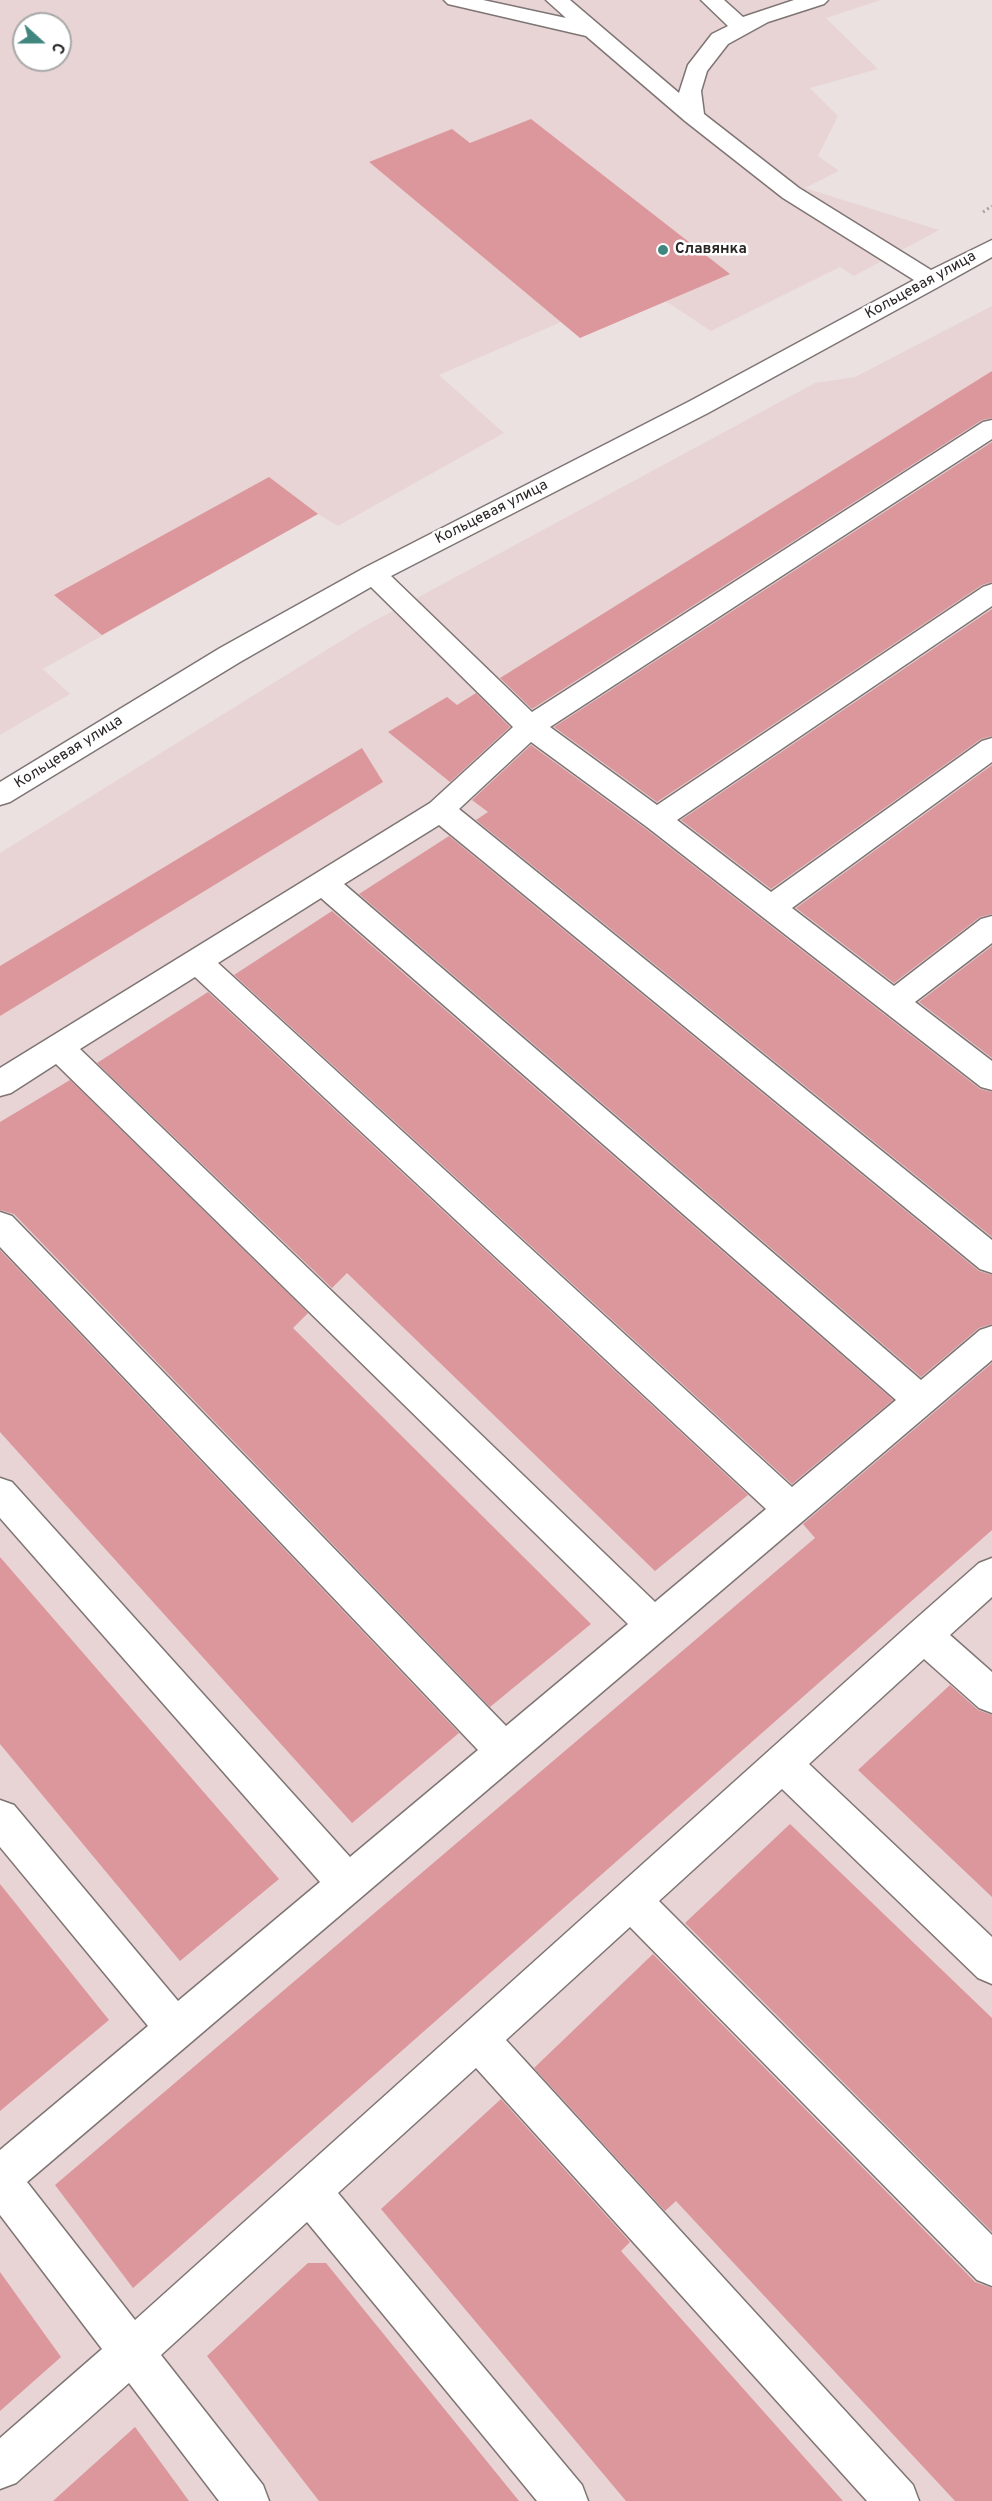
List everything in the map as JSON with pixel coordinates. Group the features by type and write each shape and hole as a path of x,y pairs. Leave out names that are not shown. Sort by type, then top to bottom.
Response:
{"street":[{"path":"456,0 597,32"},
{"path":"556,0 597,32 693,116 791,193 932,281"},
{"path":"712,0 740,26"},
{"path":"693,116 690,91 696,70 720,39 760,17 817,0"},
{"name":"Кольцевая улица","path":"0,795 230,655 373,574 709,402 992,247"},
{"path":"0,1084 440,810 530,727 992,428"},
{"path":"373,574 530,727 657,820 992,1078"},
{"path":"657,820 992,592"},
{"path":"770,908 992,748"},
{"path":"440,810 992,1259"},
{"path":"323,883 921,1401"},
{"path":"894,1002 992,927"},
{"path":"197,961 791,1509"},
{"path":"60,1047 654,1625"},
{"path":"0,1225 505,1751"},
{"path":"0,2176 992,1340"},
{"path":"0,1493 348,1884"},
{"path":"0,2467 133,2351 992,1574"},
{"path":"924,1635 992,1696"},
{"path":"782,1763 992,1964"},
{"path":"0,1818 176,2029"},
{"path":"631,1900 992,2265"},
{"path":"477,2039 897,2501"},
{"path":"0,2181 247,2501"},
{"path":"309,2191 566,2501"}],"shaded area":[{"path":"0,0 881,0 826,18 878,69 810,88 838,116 818,156 839,171 805,188 939,230 854,276 840,267 711,331 667,302 470,143 369,162 561,322 439,375 504,433 338,526 318,514 43,669 70,694 0,735"},
{"path":"992,306 992,2501 0,2501 0,853 365,626 815,383 855,377"}],"building":[{"path":"531,119 730,274 580,338 369,162 452,129 470,143"},
{"path":"992,371 992,418 982,420 532,709 500,678"},
{"path":"992,442 992,582 982,585 657,802 554,727"},
{"path":"269,477 318,514 102,635 54,595"},
{"path":"992,609 992,736 981,739 771,889 681,820"},
{"path":"476,693 510,727 450,782 388,732 447,697 457,705"},
{"path":"531,745 646,829 980,1089 992,1092 992,1237 476,820 488,812 472,800"},
{"path":"362,748 383,782 0,1016 0,966"},
{"path":"992,765 992,914 980,917 894,983 796,908"},
{"path":"449,836 979,1271 992,1275 992,1324 979,1328 921,1377 359,894"},
{"path":"332,911 893,1400 792,1484 234,975"},
{"path":"992,946 992,1058 919,1002"},
{"path":"208,992 748,1495 655,1571 347,1273 332,1288 97,1063"},
{"path":"70,1080 308,1313 293,1328 591,1624 490,1707 14,1214 0,1210 0,1122"},
{"path":"0,1250 459,1733 352,1823 0,1432"},
{"path":"992,1363 992,1530 133,2288 55,2185 815,1538 803,1524"},
{"path":"0,1557 279,1879 180,1961 0,1744"},
{"path":"950,1685 978,1710 992,1715 992,1897 858,1770"},
{"path":"790,1824 992,2018 992,2232 685,1923"},
{"path":"0,1884 109,2020 0,2111"},
{"path":"653,1954 975,2282 992,2288 992,2501 955,2501 676,2201 665,2211 534,2068"},
{"path":"501,2099 630,2242 621,2251 843,2501 626,2501 381,2209"},
{"path":"308,2263 326,2263 519,2501 319,2501 207,2356"},
{"path":"0,2272 61,2357 0,2411"},
{"path":"135,2427 189,2501 53,2501"}],"place":[{"name":"Славянка","path":"663,250"}]}
